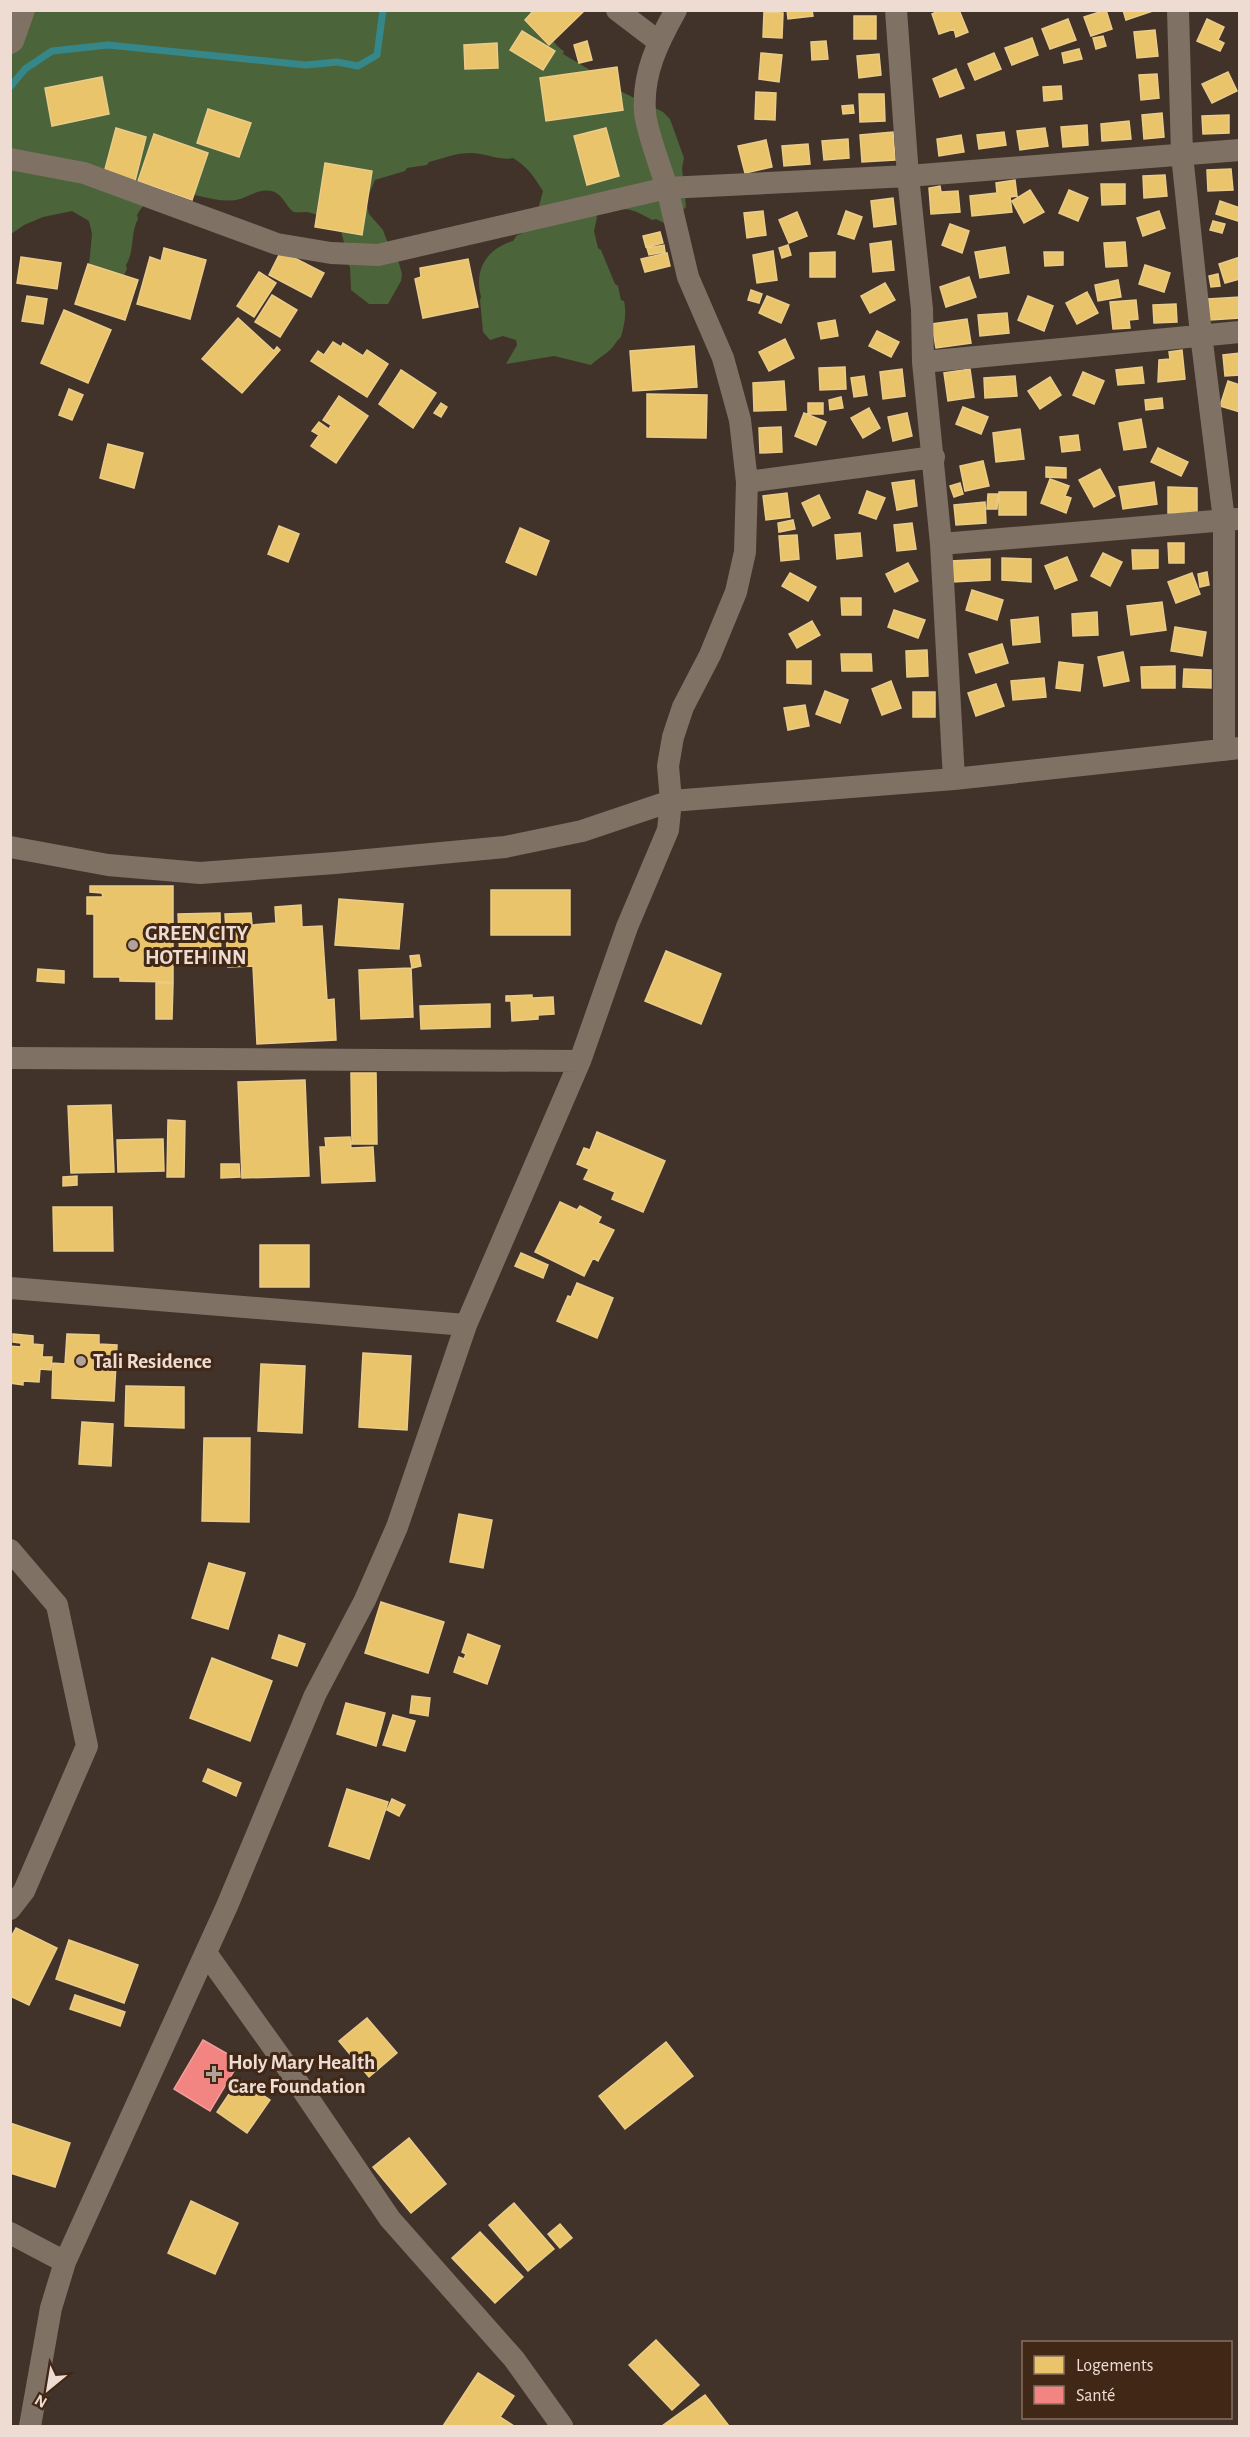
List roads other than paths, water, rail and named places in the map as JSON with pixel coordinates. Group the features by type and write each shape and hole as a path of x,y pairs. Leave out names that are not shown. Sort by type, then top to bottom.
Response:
{"street":[{"path":"10,43 13,41 24,10"},
{"path":"617,10 658,42"},
{"path":"30,2427 51,2308 65,2262 206,1953 315,1695 365,1600 397,1527 465,1325 580,1061 627,927 668,830 671,801 668,766 672,737 683,707 710,655 736,592 745,552 747,482 740,420 726,368 688,277 667,188 645,113 647,75 658,42 675,10"},
{"path":"896,10 908,176 922,309 924,362 941,544 954,779"},
{"path":"10,847 108,865 200,873 505,847 582,831 671,801 954,779 1232,749 1232,519 1201,334 1182,155 1178,10"},
{"path":"10,159 84,172 277,243 331,253 378,255 667,188 908,176 1239,150"},
{"path":"924,362 1239,332"},
{"path":"747,482 934,457"},
{"path":"941,544 1232,519"},
{"path":"10,1058 580,1061"},
{"path":"10,1288 465,1325"},
{"path":"10,1550 57,1605 87,1746 24,1891 10,1909"},
{"path":"206,1953 283,2061 390,2219 514,2359 562,2427"},
{"path":"10,2233 65,2262"}],"waterway":[{"path":"10,87 25,69 52,51 108,45 306,65 337,62 358,66 377,55 383,10"}],"place":[{"name":"GREEN CITY HOTEH INN","path":"133,945"},
{"name":"Tali Residence","path":"81,1361"},
{"name":"Holy Mary Health Care Foundation","path":"214,2074"}]}
